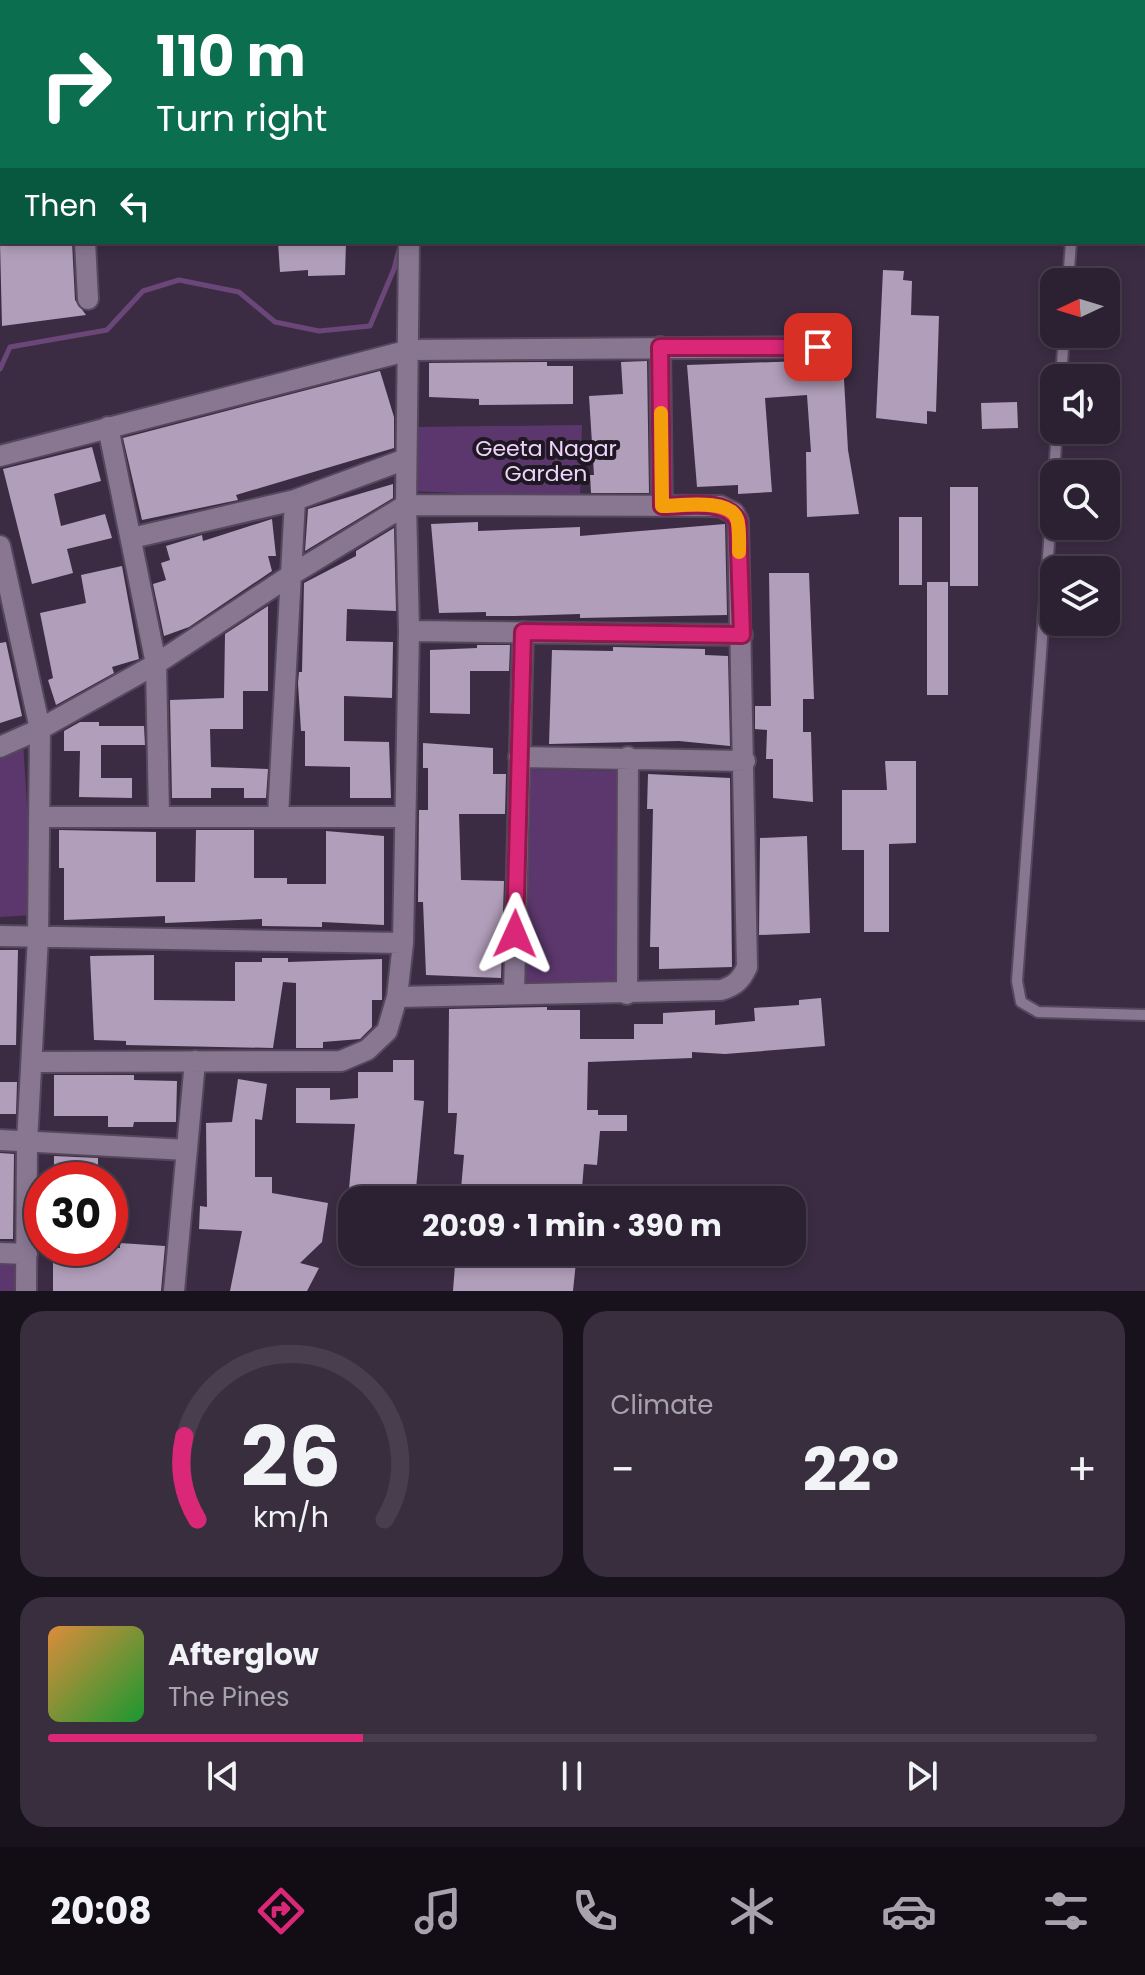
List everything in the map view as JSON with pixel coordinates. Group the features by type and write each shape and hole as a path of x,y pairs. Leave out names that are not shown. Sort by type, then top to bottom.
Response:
{"street":[{"path":"85,244 88,299"},
{"path":"33,1062 341,1061 367,1050 387,1031 397,997 403,943 409,631 406,459 410,350 409,244"},
{"path":"660,347 662,506"},
{"path":"0,456 410,350 818,347"},
{"path":"108,427 156,664 159,815"},
{"path":"132,538 295,500 406,459"},
{"path":"278,816 295,500"},
{"path":"0,747 40,729 156,664 291,575 406,505 720,506 734,513 738,521 745,761 747,967 742,976 734,986 721,990 397,997"},
{"path":"0,546 4,588 40,729 38,937 27,1162"},
{"path":"409,631 742,635"},
{"path":"514,993 523,632"},
{"path":"519,757 745,761"},
{"path":"627,994 628,757"},
{"path":"40,817 405,817"},
{"path":"0,936 403,943"},
{"path":"174,1291 195,1061"},
{"path":"0,1140 187,1150"},
{"path":"0,1253 24,1254"},
{"path":"26,1291 27,1266"}],"lane":[{"path":"1069,268 1071,244"},
{"path":"1049,540 1017,981 1021,1002 1038,1012 1145,1015"}],"green space":[{"name":"Geeta Nagar Garden","path":"582,425 580,498 409,491 415,427"},
{"path":"23,742 34,915 0,917 0,752"},
{"path":"525,769 619,771 615,984 521,982"},
{"path":"0,1258 16,1258 15,1291 0,1291"}],"building":[{"path":"0,244 72,244 75,300 86,315 2,326"},
{"path":"278,244 346,244 345,275 308,276 308,270 280,272"},
{"path":"883,270 904,271 903,280 912,281 911,315 939,316 936,412 927,411 927,424 876,418"},
{"path":"647,361 649,493 591,493 590,475 594,475 589,396 623,394 621,362"},
{"path":"802,361 803,365 843,362 848,450 859,514 807,517 806,452 811,452 807,395 765,398 772,492 738,494 738,485 697,487 687,365"},
{"path":"547,362 547,366 573,366 573,404 479,405 479,399 429,397 429,363"},
{"path":"380,371 394,417 394,448 236,495 238,500 142,520 123,438"},
{"path":"1017,402 1018,428 982,429 981,403"},
{"path":"92,447 101,481 54,494 61,526 105,514 112,538 67,549 73,573 32,584 3,469"},
{"path":"393,484 393,498 305,551 308,509"},
{"path":"950,487 978,487 978,586 950,586"},
{"path":"899,517 922,517 922,585 899,585"},
{"path":"272,519 276,556 268,556 272,571 189,627 164,636 153,584 166,580 161,563 170,560 166,546 202,535 203,541"},
{"path":"478,522 478,531 580,527 580,536 725,524 727,615 580,618 580,614 486,616 486,612 439,613 431,524"},
{"path":"394,528 396,611 347,609 346,641 393,642 392,698 344,696 344,741 389,742 391,798 350,798 350,767 305,766 305,731 301,731 298,683 299,672 302,672 304,583 356,556 356,551"},
{"path":"122,566 139,659 112,667 114,673 56,705 48,680 53,678 40,613 86,603 81,575"},
{"path":"769,573 809,573 814,699 803,699 803,732 811,732 813,802 773,798 773,759 766,759 767,730 755,729 755,706 771,706"},
{"path":"927,582 948,582 948,695 927,695"},
{"path":"268,606 268,691 243,691 243,729 210,729 211,767 268,769 266,798 244,798 244,788 211,788 211,798 172,798 170,700 224,698 225,634"},
{"path":"6,642 22,716 0,723 0,643"},
{"path":"477,645 510,645 509,671 470,671 470,714 430,713 430,650 477,648"},
{"path":"613,647 705,649 705,655 728,656 730,746 679,741 549,744 552,650 613,651"},
{"path":"80,722 99,722 99,726 144,726 145,745 101,745 101,778 132,778 132,798 79,797 80,751 64,751 64,731"},
{"path":"423,743 493,748 493,774 506,774 505,814 459,814 461,880 504,881 501,978 426,975 423,902 418,902 419,810 428,810 428,768 423,768"},
{"path":"885,761 916,761 916,843 889,844 889,932 864,932 864,850 842,850 842,790 887,790"},
{"path":"648,774 730,778 732,967 659,969 659,947 650,947 653,809 647,809"},
{"path":"59,830 156,832 156,882 195,882 196,830 254,830 254,878 287,878 287,884 326,884 326,831 384,836 384,925 322,922 322,927 262,926 262,919 165,923 165,916 64,920 64,868 59,868"},
{"path":"807,836 810,933 759,935 760,838"},
{"path":"0,950 18,950 16,1045 0,1045"},
{"path":"154,955 154,1000 235,1001 235,962 288,958 288,962 382,959 382,1000 372,1000 372,1027 360,1039 323,1042 323,1048 296,1048 296,983 283,982 273,1048 126,1045 126,1041 94,1040 90,956"},
{"path":"821,998 825,1046 725,1054 692,1052 692,1058 588,1062 587,1110 598,1110 598,1115 627,1115 627,1131 600,1131 597,1165 584,1164 582,1186 461,1186 464,1155 454,1154 457,1113 448,1113 449,1009 547,1007 547,1010 580,1010 580,1039 634,1039 634,1024 663,1024 663,1013 715,1010 715,1025 755,1021 754,1008 799,1005 799,1000"},
{"path":"393,1060 414,1060 414,1100 424,1101 416,1186 349,1186 355,1124 296,1123 296,1088 330,1088 330,1100 358,1098 358,1072 393,1072"},
{"path":"54,1075 134,1075 134,1080 177,1081 176,1122 134,1122 133,1127 108,1127 108,1116 54,1116"},
{"path":"238,1079 267,1084 262,1120 255,1119 255,1177 272,1177 272,1193 328,1203 322,1242 300,1263 319,1268 307,1291 230,1291 242,1231 199,1229 200,1206 207,1207 206,1123 232,1122"},
{"path":"0,1082 17,1082 16,1114 0,1114"},
{"path":"0,1153 14,1154 13,1239 0,1239"},
{"path":"54,1156 98,1158 98,1162 54,1162"},
{"path":"128,1244 165,1246 161,1291 53,1291 53,1266 128,1266"},
{"path":"455,1266 576,1266 573,1291 453,1291"}],"waterway":[{"path":"0,369 10,347 107,330 143,291 179,280 239,292 275,322 319,331 370,326 394,269 400,244"}],"slow traffic":[{"path":"661,413 662,506 720,506 734,513 738,521 739,552"}],"route":[{"path":"515,934 523,632 742,635 738,521 734,513 720,506 662,506 660,347 818,347"}]}
